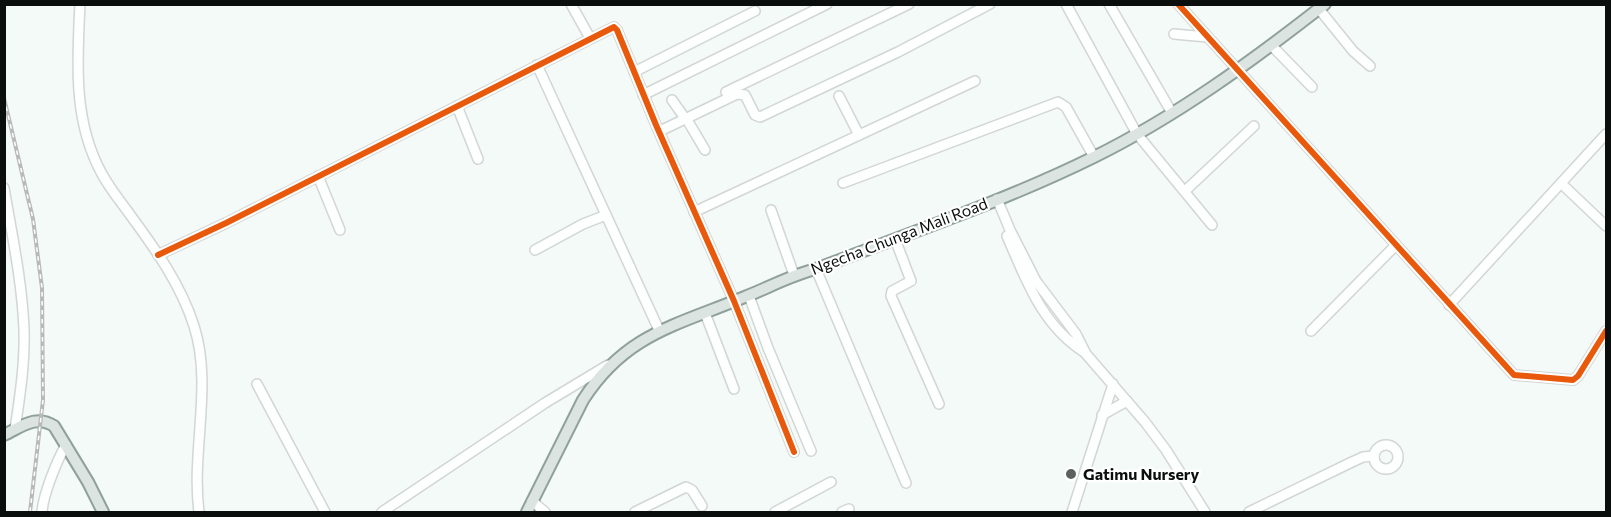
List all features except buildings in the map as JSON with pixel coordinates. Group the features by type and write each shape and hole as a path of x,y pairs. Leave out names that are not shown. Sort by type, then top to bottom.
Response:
{"main road":[{"name":"Ngecha Chunga Mali Road","path":"527,513 583,400 613,362 626,351 659,330 749,296 794,274 816,269 895,239 1094,157 1172,114 1237,72 1322,7"},
{"path":"4,435 35,421 46,422 57,430 88,482 103,513"}],"street":[{"path":"80,4 79,104 86,135 104,179 158,255 183,297 199,345 202,376 197,451 198,513"},
{"path":"571,4 590,38"},
{"path":"643,95 827,4"},
{"path":"658,129 909,4"},
{"path":"684,116 742,93 754,115 760,117 898,52 990,4"},
{"path":"1066,4 1137,134 1212,225"},
{"path":"1109,4 1172,114"},
{"path":"1178,4 1506,369 1518,377 1574,380 1606,331"},
{"path":"1322,7 1353,51 1370,66"},
{"path":"634,72 755,11"},
{"path":"158,255 612,27 615,28 734,302 794,452"},
{"path":"1174,34 1207,37"},
{"path":"1272,46 1311,87"},
{"path":"537,65 659,330"},
{"path":"694,212 975,81"},
{"path":"839,96 859,135"},
{"path":"672,100 705,150"},
{"path":"843,183 1058,102 1066,107 1094,157"},
{"path":"457,106 478,159"},
{"path":"1185,191 1254,126"},
{"path":"1449,305 1606,134"},
{"path":"318,176 340,230"},
{"path":"1565,187 1606,226"},
{"path":"4,188 17,262 24,330 22,385 15,429"},
{"path":"994,200 1028,286 1037,301 1066,340 1086,354 1166,450 1205,513"},
{"path":"771,210 794,274"},
{"path":"535,250 583,224 606,215"},
{"path":"895,239 911,281 892,291 891,296 939,404"},
{"path":"1311,331 1395,246"},
{"path":"816,269 906,483"},
{"path":"749,296 811,451"},
{"path":"705,313 734,389"},
{"path":"382,513 545,403 613,362"},
{"path":"257,384 325,513"},
{"path":"1072,513 1113,384"},
{"path":"1102,415 1127,401"},
{"path":"42,513 45,495 57,461 66,445"},
{"path":"1249,513 1352,462 1363,457 1374,456"},
{"path":"775,513 831,482"},
{"path":"634,513 686,487 692,490 702,506"},
{"path":"532,501 545,513"}],"railway":[{"path":"4,98 33,219 42,288 43,400 30,512"}],"cycle path":[{"path":"1178,4 1514,375 1573,380 1578,376 1606,331"},
{"path":"158,255 614,27 734,301 794,452"}],"place":[{"name":"Gatimu Nursery","path":"1071,474"}]}
